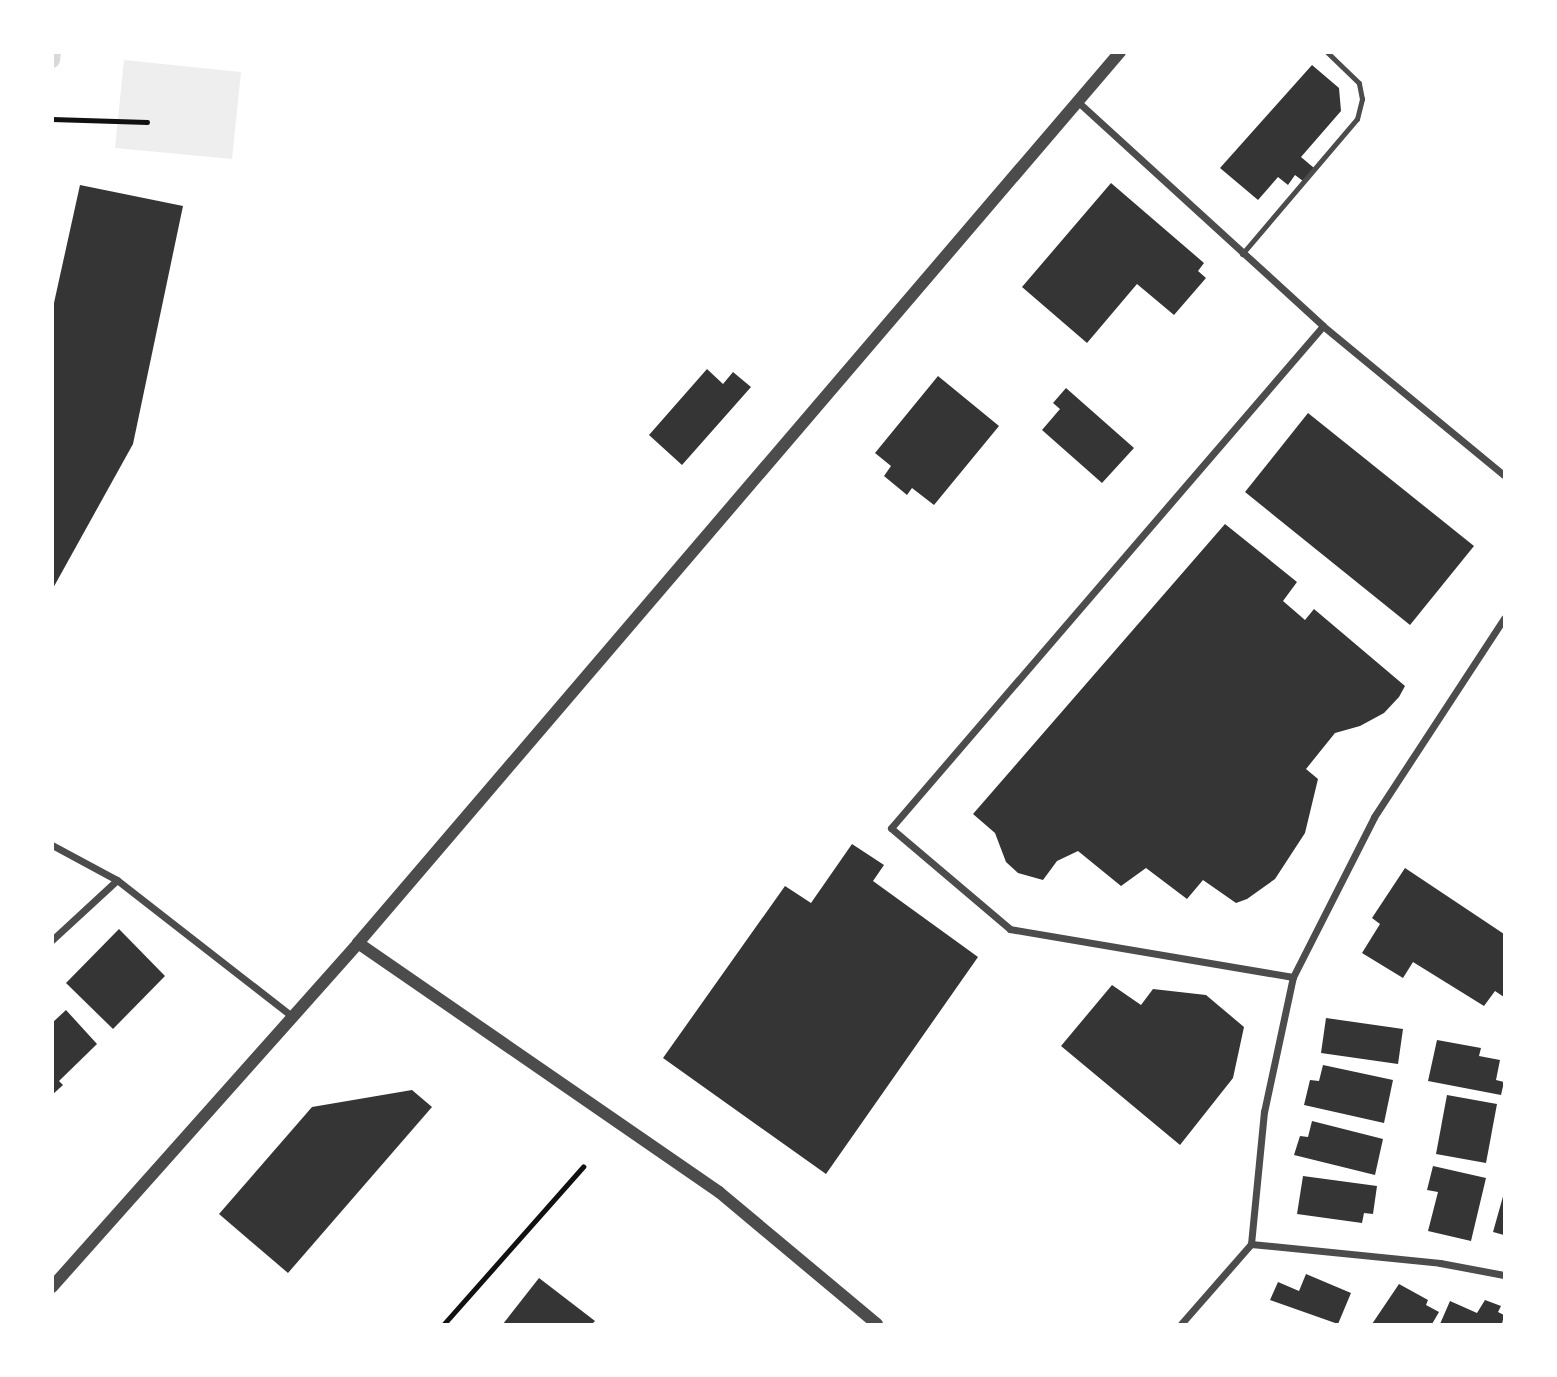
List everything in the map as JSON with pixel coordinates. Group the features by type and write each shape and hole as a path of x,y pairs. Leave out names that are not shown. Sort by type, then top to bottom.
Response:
{"street":[{"path":"52,1287 358,943 1120,52"},
{"path":"1077,101 1323,326 1504,475"},
{"path":"1293,977 1010,929 891,828 1323,326"},
{"path":"1181,1325 1251,1244 1264,1112 1293,977 1374,817 1504,618"},
{"path":"52,845 117,880 293,1017"},
{"path":"52,940 117,880"},
{"path":"358,943 719,1192 877,1325"},
{"path":"1251,1244 1440,1263 1504,1275"}],"lane":[{"path":"1242,254 1357,119 1362,99 1359,83 1326,52"}],"path":[{"path":"52,119 147,122"},
{"path":"444,1325 583,1167"}],"shaded area":[{"path":"124,60 241,72 232,159 115,148"}],"building":[{"path":"1312,65 1339,88 1341,111 1301,157 1314,168 1303,181 1295,175 1288,185 1278,177 1258,200 1220,168"},
{"path":"1111,183 1204,263 1198,271 1206,278 1174,315 1137,284 1087,343 1022,287"},
{"path":"80,185 183,206 133,444 52,590 52,312"},
{"path":"707,369 723,384 733,372 751,387 682,465 649,435"},
{"path":"938,376 999,426 934,505 912,488 907,495 884,476 891,466 875,453"},
{"path":"1066,388 1134,448 1102,483 1042,430 1060,409 1053,403"},
{"path":"1308,413 1474,546 1410,625 1245,492"},
{"path":"1225,524 1297,582 1283,601 1305,620 1314,609 1405,686 1399,697 1384,713 1360,726 1335,733 1306,769 1318,779 1305,833 1275,879 1247,899 1236,903 1203,880 1187,899 1146,868 1121,886 1078,851 1057,861 1043,880 1018,873 1006,862 995,833 973,814"},
{"path":"852,844 884,865 873,881 978,957 826,1174 663,1058 785,886 811,903"},
{"path":"1405,868 1504,934 1504,997 1495,991 1484,1006 1413,962 1403,978 1362,953 1380,924 1372,918"},
{"path":"119,929 165,976 113,1029 66,983"},
{"path":"1112,985 1141,1005 1153,989 1206,995 1244,1027 1233,1078 1180,1145 1061,1046"},
{"path":"66,1010 97,1044 59,1081 63,1085 52,1095 52,1023"},
{"path":"1326,1018 1403,1029 1398,1064 1321,1053"},
{"path":"1437,1040 1481,1048 1479,1056 1500,1060 1496,1080 1504,1082 1501,1095 1428,1081"},
{"path":"1323,1065 1393,1080 1384,1123 1304,1105 1310,1080 1319,1081"},
{"path":"412,1090 432,1107 288,1273 219,1214 312,1107"},
{"path":"1447,1095 1497,1104 1486,1163 1436,1154"},
{"path":"1312,1121 1383,1139 1375,1175 1294,1155 1300,1136 1308,1137"},
{"path":"1433,1166 1486,1178 1471,1241 1428,1231 1438,1192 1427,1190"},
{"path":"1303,1176 1377,1186 1373,1214 1364,1213 1362,1223 1297,1214"},
{"path":"1504,1193 1504,1235 1493,1232"},
{"path":"1306,1274 1351,1293 1338,1324 1270,1300 1278,1282 1299,1291"},
{"path":"539,1278 595,1321 592,1324 503,1324"},
{"path":"1399,1284 1428,1300 1426,1305 1439,1312 1432,1324 1372,1324"},
{"path":"1485,1300 1501,1306 1498,1312 1504,1315 1502,1324 1440,1324 1450,1301 1477,1313"}],"waterway":[{"path":"52,60 53,52"}]}
